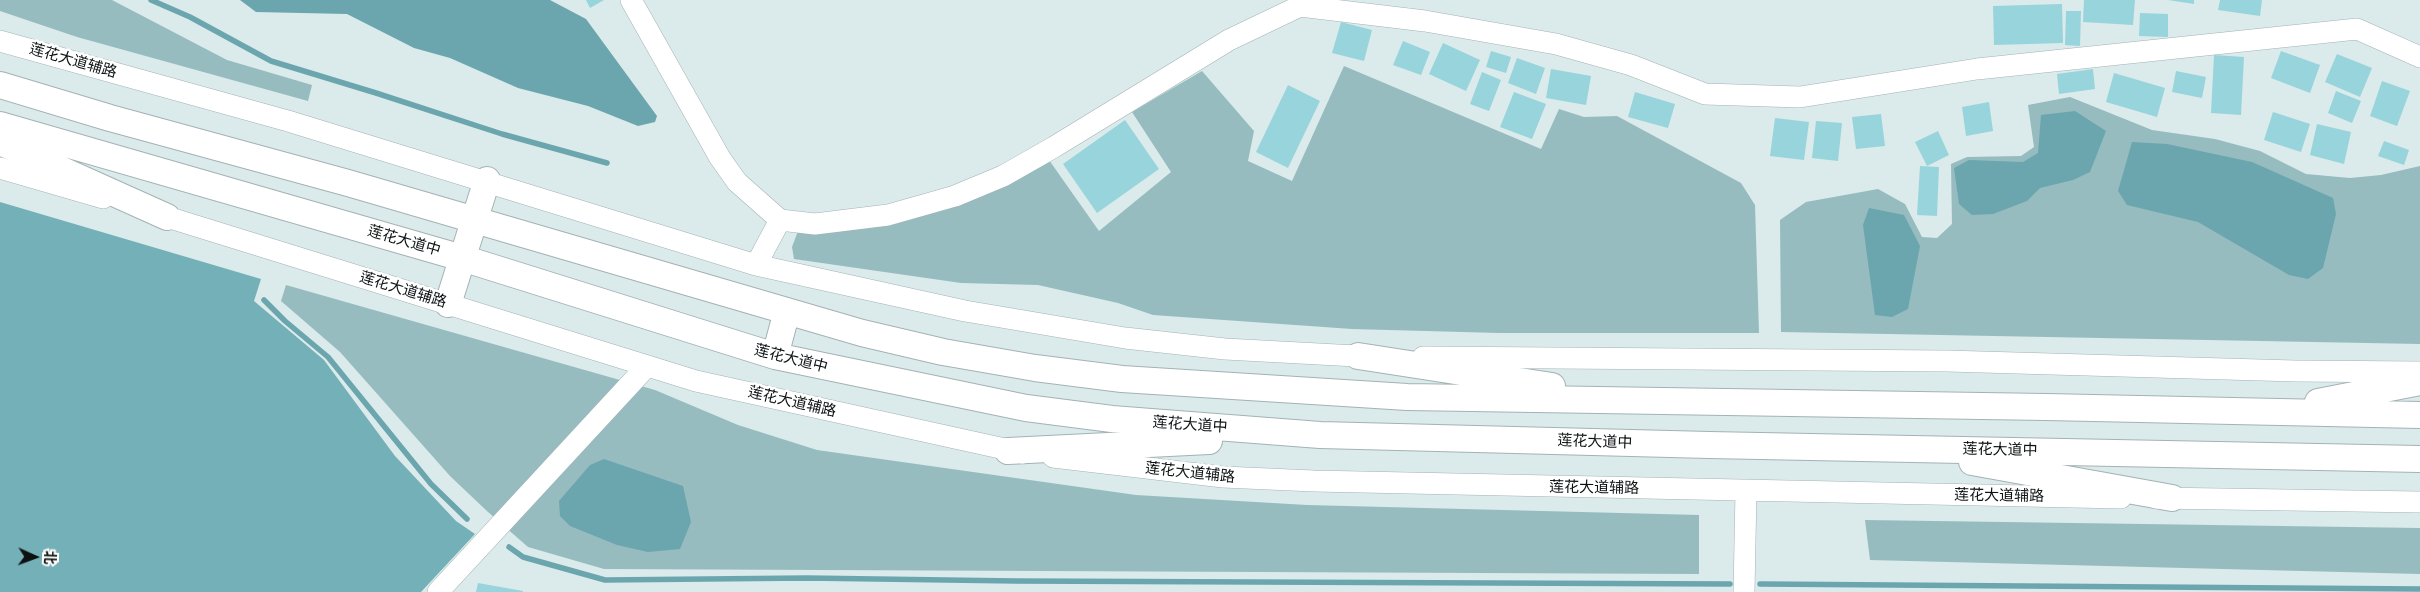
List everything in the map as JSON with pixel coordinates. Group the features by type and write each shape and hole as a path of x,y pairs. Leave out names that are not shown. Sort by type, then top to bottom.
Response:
{"main road":[{"path":"0,70 110,118"},
{"path":"0,85 110,118 348,182 786,311 943,352 1035,368 1122,379 1407,397 2420,415"},
{"name":"莲花大道中","path":"0,125 462,258 774,356 1026,408 1112,419 1320,435 1709,445 2420,459"},
{"path":"0,142 167,217"},
{"path":"448,304 487,180"},
{"path":"774,356 786,311"},
{"path":"1358,356 1652,401"},
{"path":"2264,412 2420,382"},
{"path":"1008,451 1320,435"},
{"path":"1893,448 2172,498"}],"street":[{"path":"631,0 720,158 737,182 780,220 815,224 888,215 955,196 995,180 1054,147 1229,40 1300,6 1425,21 1556,44 1631,65 1706,94 1800,97 1978,69 2357,29 2420,57"},
{"name":"莲花大道辅路","path":"0,41 288,121 487,180 756,265 965,311 1125,338 1225,349 1358,356 1947,361 2295,371 2420,372"},
{"name":"莲花大道辅路","path":"0,168 167,217 706,383 1008,451 1223,477 1314,482 2420,502"},
{"path":"756,265 780,220"},
{"path":"438,592 647,366"},
{"path":"1744,592 1746,491"}],"shaded area":[{"path":"0,0 112,0 227,60 312,85 308,101 77,37 0,11"},
{"path":"240,0 550,0 586,19 657,116 655,122 638,126 588,106 518,88 450,58 414,48 347,14 256,12"},
{"path":"1344,66 1541,149 1559,109 1584,117 1617,116 1741,183 1755,205 1759,333 1499,333 1352,329 1153,315 1118,303 1038,285 961,283 794,259 792,247 798,231 1049,160 1099,231 1171,172 1132,112 1202,71 1254,131 1248,161 1292,181"},
{"path":"2070,97 2152,130 2215,139 2260,151 2306,174 2350,178 2381,175 2420,166 2420,344 1781,332 1780,220 1806,202 1878,189 1905,204 1922,237 1937,238 1952,224 1951,164 1967,157 2021,156 2034,147 2028,105"},
{"path":"2075,111 2106,131 2090,172 2073,180 2040,188 2027,201 1993,214 1972,215 1959,204 1954,168 1969,160 2023,162 2038,153 2041,115"},
{"path":"2132,142 2167,144 2252,162 2333,198 2336,214 2323,268 2308,279 2289,275 2198,222 2127,205 2118,191"},
{"path":"0,202 261,279 254,301 324,360 395,456 456,521 475,534 421,592 0,592"},
{"path":"1869,208 1904,215 1920,246 1908,309 1892,317 1875,315 1863,225"},
{"path":"286,285 655,390 738,425 817,450 1136,495 1307,505 1699,515 1699,574 604,569 528,547 488,512 450,476 340,352 281,301"},
{"path":"604,459 683,486 691,522 680,549 648,552 617,545 570,526 560,516 559,501 590,465"},
{"path":"1865,520 2420,528 2420,574 1870,560"}],"building":[{"path":"586,0 604,0 590,8"},
{"path":"2084,0 2135,0 2133,25 2083,22"},
{"path":"2168,0 2194,0 2194,4"},
{"path":"2220,0 2262,0 2260,16 2218,10"},
{"path":"2062,4 2063,43 1994,45 1993,6"},
{"path":"2066,11 2081,11 2080,46 2065,45"},
{"path":"2140,13 2168,14 2168,37 2139,36"},
{"path":"1341,22 1372,30 1364,61 1332,53"},
{"path":"1403,41 1430,52 1421,75 1393,65"},
{"path":"1443,43 1480,60 1466,91 1429,74"},
{"path":"1491,51 1511,57 1506,73 1486,67"},
{"path":"2281,51 2320,65 2310,93 2271,78"},
{"path":"2337,54 2372,68 2360,97 2325,82"},
{"path":"2214,55 2244,57 2241,115 2211,113"},
{"path":"1517,58 1545,68 1536,94 1508,83"},
{"path":"1551,69 1591,76 1586,105 1546,98"},
{"path":"2093,69 2095,89 2059,94 2057,74"},
{"path":"2176,71 2206,77 2202,98 2172,92"},
{"path":"1482,72 1501,80 1489,111 1470,104"},
{"path":"2114,73 2165,88 2157,117 2106,102"},
{"path":"2382,81 2410,91 2397,126 2370,116"},
{"path":"1288,85 1320,101 1288,168 1256,152"},
{"path":"2336,91 2361,101 2352,123 2328,113"},
{"path":"1514,92 1546,104 1532,139 1500,127"},
{"path":"1635,92 1675,104 1668,128 1628,117"},
{"path":"1989,102 1993,131 1966,136 1962,107"},
{"path":"2273,112 2310,124 2301,152 2264,140"},
{"path":"1881,114 1885,146 1856,149 1852,117"},
{"path":"1775,118 1809,122 1804,160 1770,156"},
{"path":"1125,120 1159,169 1097,213 1063,164"},
{"path":"1816,121 1842,123 1838,161 1812,158"},
{"path":"2317,124 2351,132 2344,164 2310,155"},
{"path":"1938,131 1949,155 1927,166 1915,142"},
{"path":"2384,141 2409,150 2404,165 2378,156"},
{"path":"1920,166 1939,167 1937,216 1917,215"},
{"path":"478,583 523,591 523,592 476,592"}],"waterway":[{"path":"151,0 190,17 271,61 502,134 607,163"},
{"path":"264,300 285,321 328,357 431,484 467,519"},
{"path":"509,547 523,557 605,580 807,578 1016,581 1730,584"},
{"path":"1760,584 2420,589"}]}
